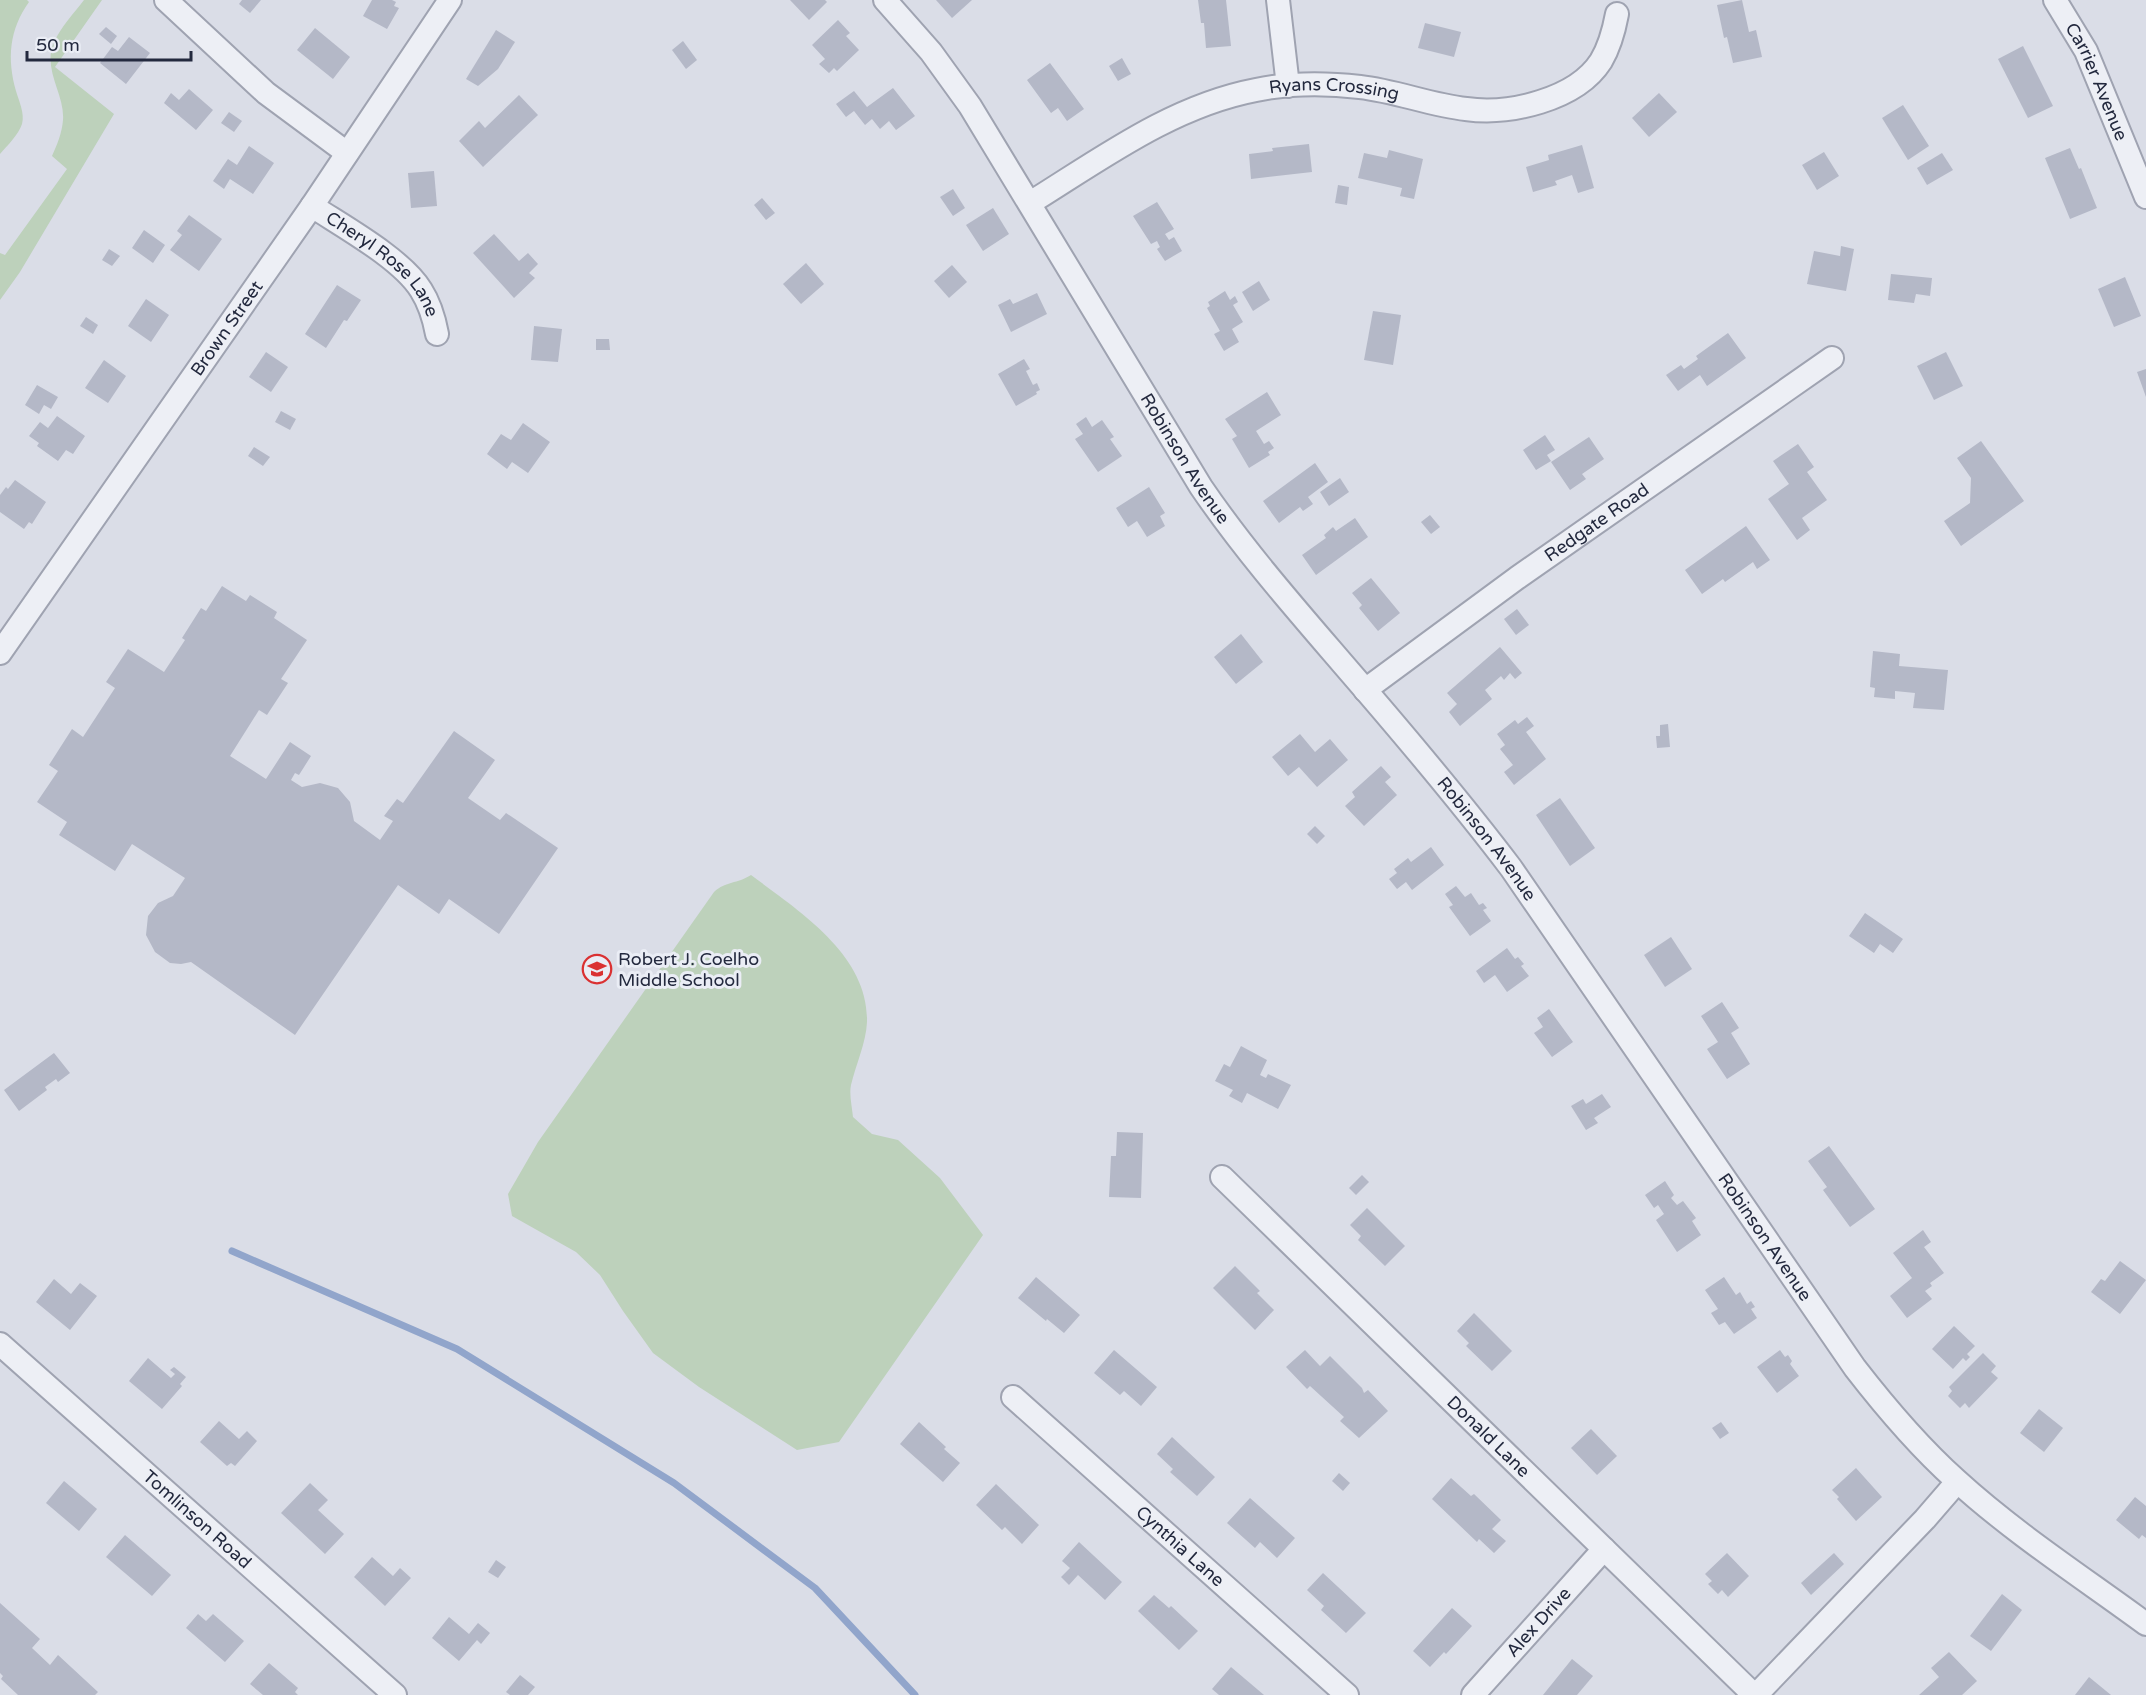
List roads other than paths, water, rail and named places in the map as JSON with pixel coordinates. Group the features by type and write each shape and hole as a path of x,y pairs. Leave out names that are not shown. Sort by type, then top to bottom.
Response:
{"street":[{"path":"166,0 266,93 347,153"},
{"name":"Brown Street","path":"0,653 312,206 450,0"},
{"name":"Robinson Avenue","path":"885,0 952,80 1030,203 1217,511 1271,582 1452,792 1511,868 1855,1368 1905,1430 1957,1482 2146,1624"},
{"path":"1278,0 1288,86"},
{"name":"Carrier Avenue","path":"2055,0 2086,51 2146,197"},
{"name":"Ryans Crossing","path":"1030,203 1126,144 1188,112 1247,92 1322,84 1359,87 1467,110 1494,111 1546,100 1570,89 1588,76 1600,62 1608,47 1617,14"},
{"name":"Cheryl Rose Lane","path":"312,206 395,262 409,275 421,289 429,304 437,334"},
{"name":"Redgate Road","path":"1365,690 1517,578 1832,358"},
{"name":"Donald Lane","path":"1222,1177 1755,1695 1925,1519 1957,1482"},
{"name":"Tomlinson Road","path":"0,1344 395,1695"},
{"name":"Cynthia Lane","path":"1013,1397 1347,1695"},
{"name":"Alex Drive","path":"1473,1695 1604,1549"}],"waterway":[{"path":"232,1251 457,1349 674,1483 815,1588 915,1695"}],"place":[{"name":"Robert J. Coelho Middle School","path":"597,969"}]}
